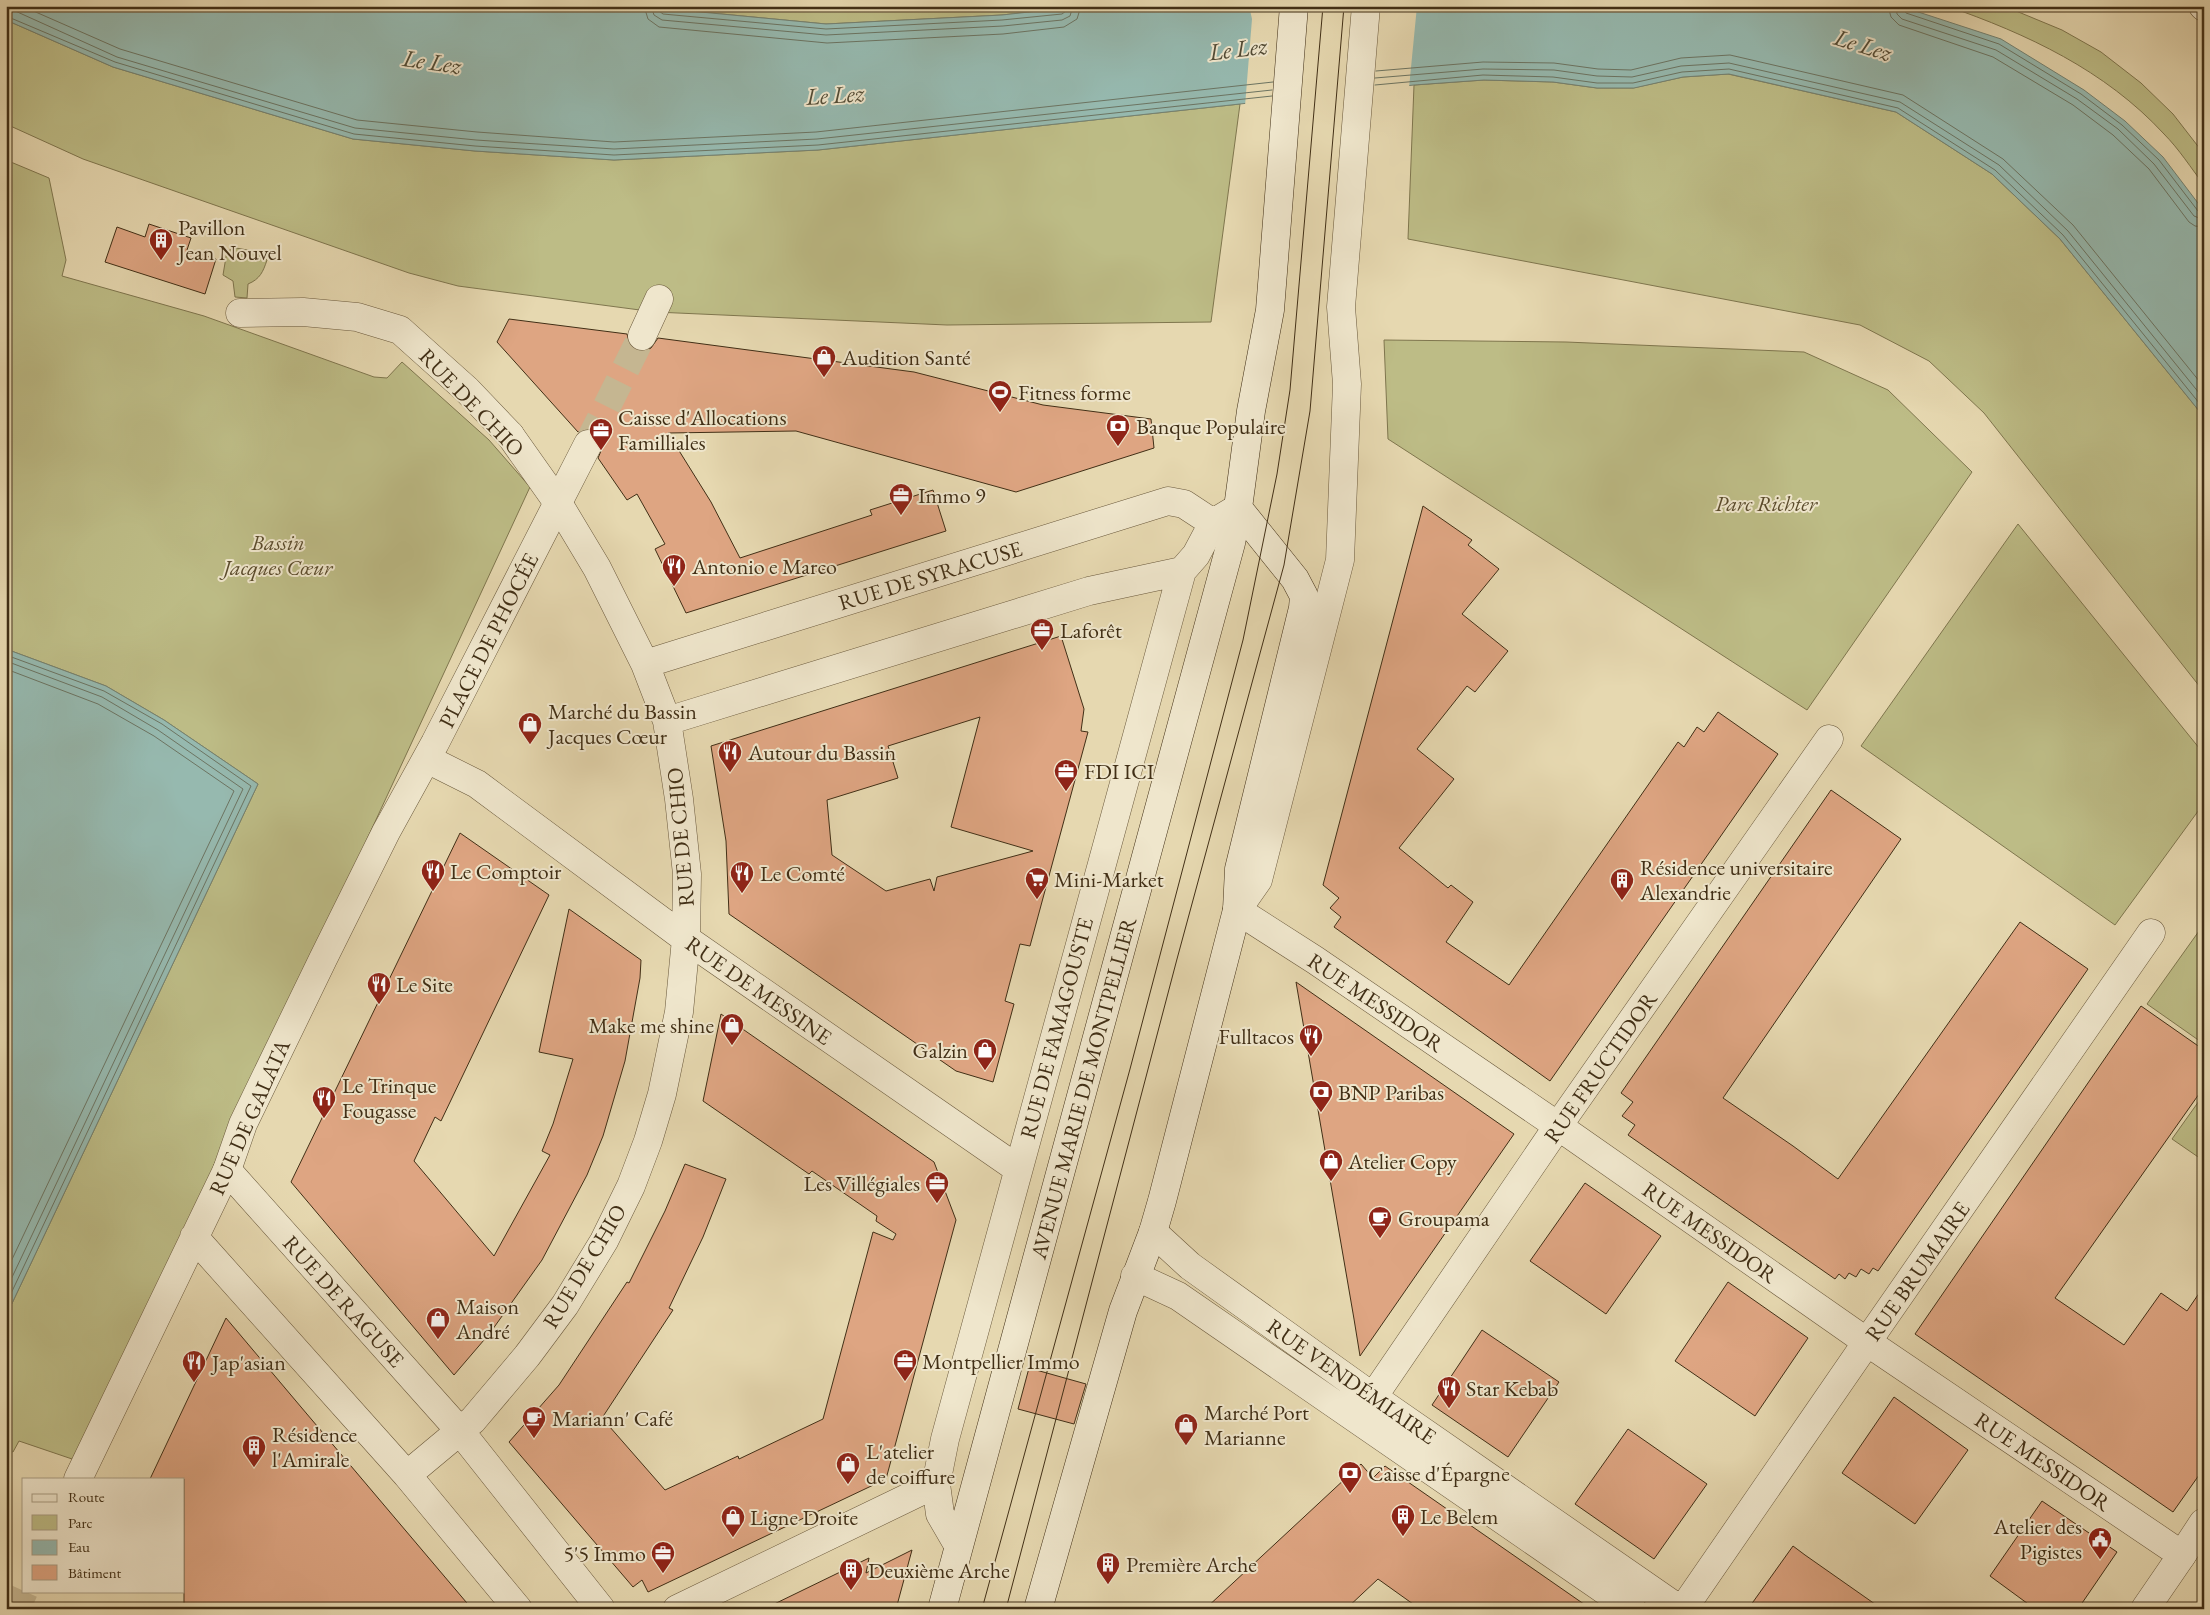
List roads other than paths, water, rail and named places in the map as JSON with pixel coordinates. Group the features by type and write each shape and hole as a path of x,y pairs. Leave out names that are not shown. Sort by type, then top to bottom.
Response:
{"street":[{"name":"AVENUE MARIE DE MONTPELLIER","path":"942,1609 1231,543 1238,508 1251,411 1270,310 1294,6"},
{"path":"1237,910 1258,880 1340,560 1347,384 1341,307 1366,6"},
{"path":"642,336 659,299"},
{"name":"RUE DE CHIO","path":"240,313 303,312 357,317 400,330 467,390 510,435 553,512 597,568 645,664 668,721 687,874 686,939 679,1012 662,1094 648,1141 631,1186 604,1241 565,1305 521,1363 473,1420 460,1432"},
{"name":"PLACE DE PHOCÉE","path":"427,759 588,444"},
{"name":"RUE DE SYRACUSE","path":"645,664 1168,501 1184,504 1213,522"},
{"path":"1038,1609 1123,1312 1153,1232 1237,910 1239,869 1303,608 1304,596 1295,579 1238,508 1213,522"},
{"name":"RUE DE FAMAGOUSTE","path":"958,1545 940,1514 936,1484 945,1440 1182,571 1196,555 1213,522"},
{"path":"668,721 1089,591 1182,571"},
{"name":"RUE FRUCTIDOR","path":"1373,1397 1558,1126 1829,739"},
{"name":"RUE DE MESSINE","path":"427,759 477,784 686,939 1018,1169"},
{"name":"RUE DE GALATA","path":"78,1478 227,1170 243,1124 386,832 427,759"},
{"name":"RUE MESSIDOR","path":"1237,910 1315,960 1558,1126 1867,1342 2182,1555"},
{"name":"RUE BRUMAIRE","path":"1681,1609 2151,933"},
{"name":"RUE DE RAGUSE","path":"227,1170 460,1432 600,1609"},
{"name":"RUE VENDÉMIAIRE","path":"1153,1232 1190,1266 1373,1397 1681,1609"},
{"path":"194,1237 407,1476 518,1609"},
{"name":"RUE VENDÉMIAIRE","path":"1135,1276 1184,1300 1632,1609"},
{"path":"407,1476 460,1432"},
{"path":"677,1609 936,1484"},
{"path":"2145,1609 2203,1523"}],"water":[{"name":"Le Lez","path":"6,6 638,6 826,24 1002,15 1083,6 1900,6 2001,39 2084,90 2125,121 2163,157 2204,211 2204,417 2060,239 1992,174 1896,112 1729,74 1683,77 1634,88 1597,88 1553,82 1484,80 1414,85 818,150 614,160 475,151 353,139 113,67 6,20"},
{"path":"6,649 106,686 164,720 258,784 6,1316"}],"tunnel":[{"path":"588,444 642,336"},
{"path":"16,1609 24,1592"}],"tram line":[{"path":"982,1609 1130,1069 1243,640 1277,474 1290,390 1323,6"},
{"path":"1006,1609 1177,959 1284,565 1310,411 1344,6"}],"place":[{"name":"Pavillon Jean Nouvel","path":"161,261"},
{"name":"Audition Santé","path":"824,378"},
{"name":"Fitness forme","path":"1000,413"},
{"name":"Banque Populaire","path":"1118,447"},
{"name":"Caisse d'Allocations Familliales","path":"601,451"},
{"name":"Immo 9","path":"901,516"},
{"name":"Antonio e Marco","path":"674,587"},
{"name":"Laforêt","path":"1042,651"},
{"name":"Marché du Bassin Jacques Cœur","path":"530,745"},
{"name":"Autour du Bassin","path":"730,773"},
{"name":"FDI ICI","path":"1066,792"},
{"name":"Le Comptoir","path":"433,892"},
{"name":"Le Comté","path":"742,894"},
{"name":"Mini-Market","path":"1037,900"},
{"name":"Résidence universitaire Alexandrie","path":"1622,901"},
{"name":"Le Site","path":"379,1005"},
{"name":"Make me shine","path":"732,1046"},
{"name":"Fulltacos","path":"1311,1057"},
{"name":"Galzin","path":"985,1071"},
{"name":"BNP Paribas","path":"1321,1113"},
{"name":"Le Trinque Fougasse","path":"324,1119"},
{"name":"Atelier Copy","path":"1331,1182"},
{"name":"Les Villégiales","path":"937,1204"},
{"name":"Groupama","path":"1380,1239"},
{"name":"Maison André","path":"438,1340"},
{"name":"Montpellier Immo","path":"905,1382"},
{"name":"Jap'asian","path":"194,1383"},
{"name":"Star Kebab","path":"1449,1409"},
{"name":"Mariann' Café","path":"534,1439"},
{"name":"Marché Port Marianne","path":"1186,1446"},
{"name":"Résidence l'Amirale","path":"254,1468"},
{"name":"L'atelier de coiffure","path":"848,1485"},
{"name":"Caisse d'Épargne","path":"1350,1494"},
{"name":"Le Belem","path":"1403,1537"},
{"name":"Ligne Droite","path":"733,1538"},
{"name":"Atelier des Pigistes","path":"2100,1560"},
{"name":"5'5 Immo","path":"663,1574"},
{"name":"Première Arche","path":"1108,1585"},
{"name":"Deuxième Arche","path":"851,1591"}],"park label":[{"name":"Parc Richter","path":"1766,503"},
{"name":"Bassin Jacques Cœur","path":"278,554"}]}
